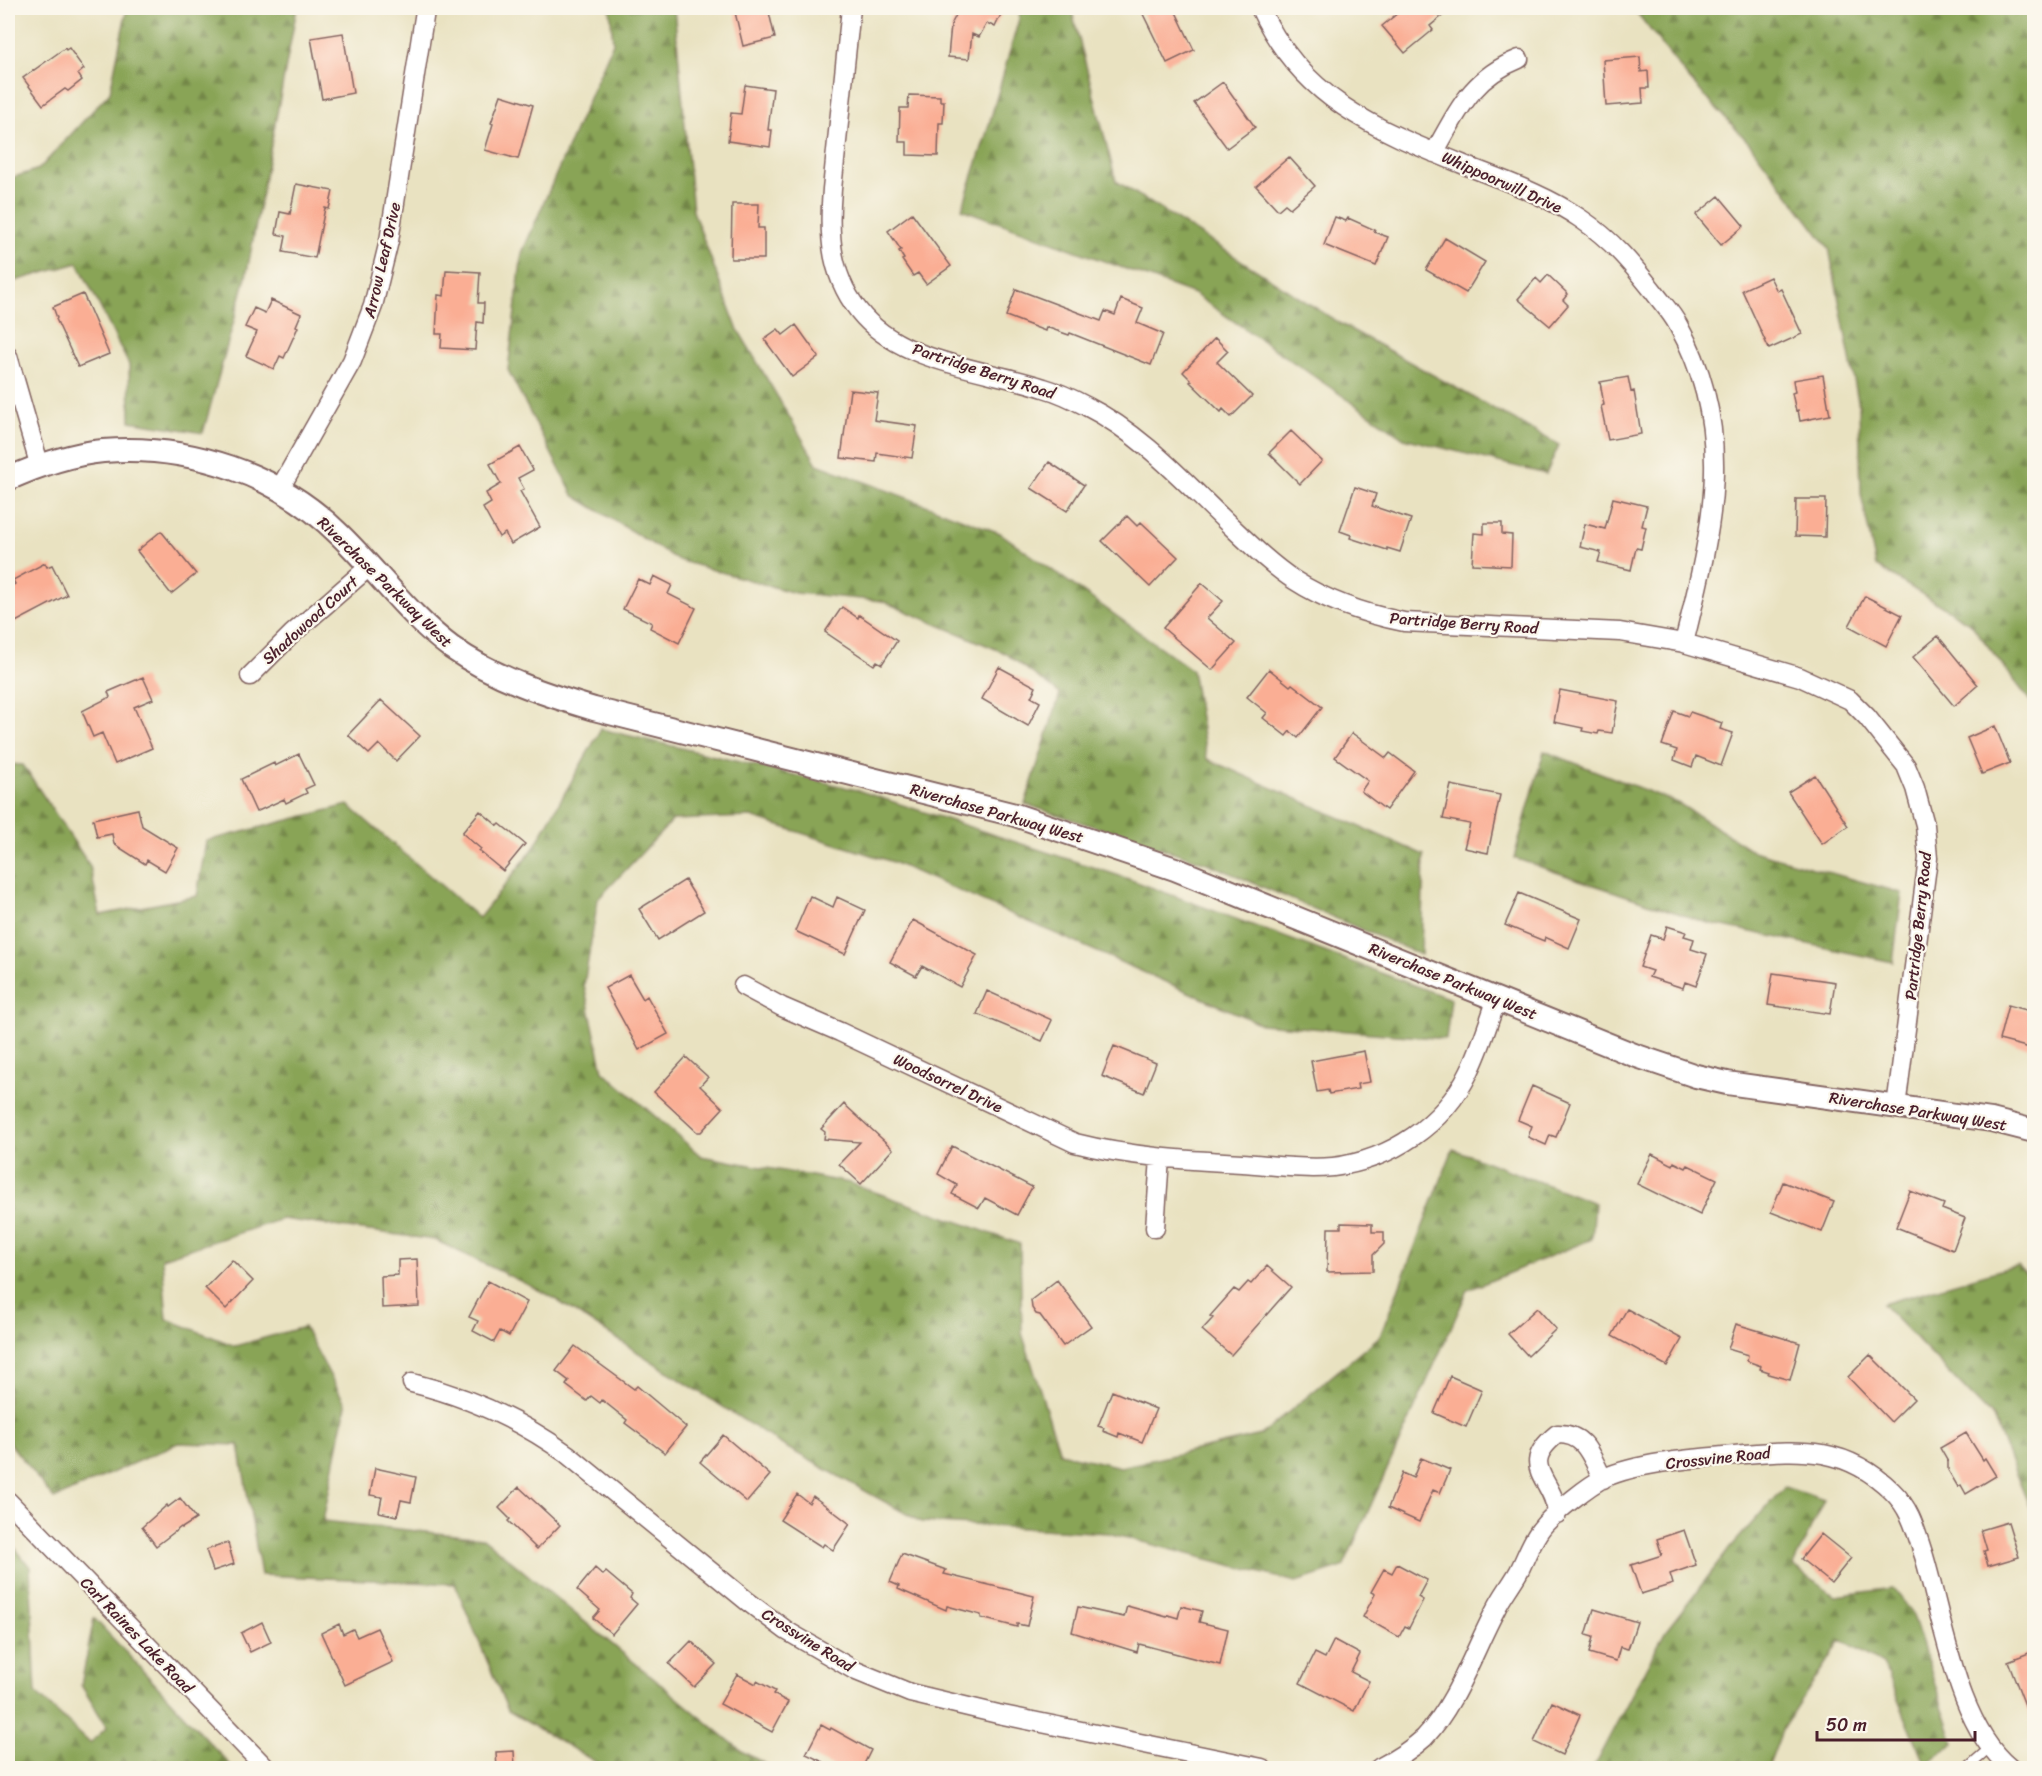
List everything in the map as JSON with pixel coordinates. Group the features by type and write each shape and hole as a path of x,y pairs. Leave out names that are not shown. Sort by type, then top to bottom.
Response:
{"street":[{"name":"Partridge Berry Road","path":"851,8 832,189 831,246 847,293 864,316 884,334 916,351 1045,388 1086,406 1123,427 1150,449 1263,556 1294,580 1346,606 1374,616 1404,622 1620,632 1684,642 1800,677 1850,700 1867,717 1906,766 1915,788 1925,825 1928,858 1896,1107"},
{"name":"Whippoorwill Drive","path":"1260,8 1284,51 1338,104 1390,134 1547,199 1580,218 1613,243 1678,323 1704,389 1712,422 1716,462 1710,529 1684,642"},
{"name":"Arrow Leaf Drive","path":"279,490 352,360 374,306 389,241 425,11"},
{"path":"1434,153 1464,100 1500,66 1519,59"},
{"path":"8,356 40,467"},
{"name":"Riverchase Parkway West","path":"8,479 40,467 103,451 164,451 216,462 252,475 319,516 339,533 432,632 454,649 500,676 528,688 594,709 1015,815 1175,869 1634,1055 1696,1076 1727,1083 1990,1120 2034,1131"},
{"name":"Shadowood Court","path":"250,676 292,634 370,566"},
{"name":"Woodsorrel Drive","path":"743,986 782,1007 1075,1143 1104,1150 1160,1158 1306,1167 1333,1167 1368,1161 1403,1145 1440,1114 1460,1088 1476,1055 1497,999"},
{"path":"1155,1228 1160,1158"},
{"name":"Crossvine Road","path":"412,1383 466,1398 516,1420 539,1434 747,1601 787,1630 856,1671 910,1693 998,1714 1262,1768"},
{"path":"1557,1514 1556,1501 1542,1478 1538,1458 1544,1445 1557,1434 1574,1435 1580,1439 1603,1479"},
{"name":"Crossvine Road","path":"1383,1768 1422,1739 1436,1724 1497,1606 1519,1572 1528,1551 1545,1524 1557,1514 1603,1479 1649,1466 1683,1460 1789,1450 1815,1452 1846,1460 1864,1468 1894,1493 1912,1519 1960,1689 1975,1725 1990,1748 2010,1768"},
{"name":"Carl Raines Lake Road","path":"8,1501 266,1768"}],"lane":[{"path":"1967,1768 1990,1748"}],"green space":[{"path":"127,8 297,8 246,277 203,433 130,421 129,365 78,263 8,283 8,179 39,169 110,92"},
{"path":"610,8 674,8 693,211 737,328 817,464 1000,533 1192,670 1207,759 1424,855 1421,955 1207,863 1025,804 1060,694 1005,653 882,601 795,593 678,560 573,495 508,370 522,253 613,43"},
{"path":"1020,8 1071,8 1116,181 1341,324 1559,445 1546,474 1404,438 1194,294 962,209 986,135 1019,19"},
{"path":"1633,8 2034,8 2034,706 1971,624 1876,566 1861,494 1859,406 1829,248 1750,144 1689,79"},
{"path":"601,729 857,790 1126,878 1451,999 1446,1039 1261,1024 893,862 751,817 673,820 598,899 584,985 603,1071 701,1156 850,1183 1020,1244 1022,1333 1060,1453 1121,1467 1261,1435 1380,1336 1453,1149 1595,1203 1592,1239 1468,1290 1343,1567 1296,1582 1108,1533 921,1522 784,1446 547,1294 435,1240 282,1219 162,1258 167,1319 235,1346 304,1327 346,1405 323,1521 483,1538 743,1752 773,1768 606,1768 508,1711 455,1584 261,1575 239,1445 178,1443 54,1499 8,1441 8,764 23,765 90,866 100,915 197,896 206,841 348,805 479,918 533,849"},
{"path":"1544,751 1678,803 1753,851 1902,893 1893,962 1704,922 1514,858"},
{"path":"2017,1265 2034,1283 2034,1518 1993,1418 1882,1304"},
{"path":"1784,1487 1824,1500 1793,1566 1835,1596 1893,1588 1912,1612 1954,1743 1925,1764 1883,1664 1841,1640 1783,1728 1768,1768 1593,1768 1665,1632 1731,1547"},
{"path":"8,1539 30,1567 36,1693 90,1743 107,1727 81,1685 94,1618 233,1768 8,1768"}],"building":[{"path":"734,8 768,8 775,38 743,46"},
{"path":"956,8 1004,8 995,27 987,23 979,37 972,34 969,59 948,57 951,25 959,9"},
{"path":"1140,8 1174,8 1194,50 1167,63"},
{"path":"1404,8 1452,8 1430,26 1433,30 1405,53 1382,26"},
{"path":"343,33 353,93 322,99 311,38"},
{"path":"65,48 66,50 69,48 84,69 78,74 82,80 43,105 23,78"},
{"path":"1640,57 1641,72 1648,71 1649,88 1642,88 1643,103 1606,106 1603,60"},
{"path":"1223,82 1255,127 1227,148 1194,103"},
{"path":"745,85 773,89 768,130 772,130 770,147 728,141 731,113 741,114"},
{"path":"501,95 533,105 518,159 485,150"},
{"path":"909,95 940,96 940,101 944,101 943,123 939,123 938,156 907,155 907,142 899,142 900,108 908,108"},
{"path":"1289,157 1315,186 1290,208 1285,204 1278,210 1256,186"},
{"path":"296,184 333,191 329,209 325,208 315,258 283,252 286,236 276,234 280,212 290,214"},
{"path":"1719,196 1744,226 1721,245 1696,215"},
{"path":"732,204 759,204 758,228 764,228 764,259 731,259"},
{"path":"912,213 951,266 926,284 918,273 913,276 902,260 904,259 899,251 901,250 888,231"},
{"path":"1335,217 1346,221 1348,218 1388,237 1376,266 1324,245"},
{"path":"1445,238 1485,262 1466,293 1426,270"},
{"path":"446,270 480,272 478,303 484,303 483,323 477,322 475,350 441,348 442,334 436,334 438,295 444,296"},
{"path":"1548,275 1568,294 1563,300 1568,305 1550,326 1518,299 1536,278 1541,283"},
{"path":"1770,277 1777,291 1781,289 1802,334 1769,349 1742,290"},
{"path":"1016,289 1101,321 1105,311 1115,315 1121,299 1143,308 1137,323 1163,334 1151,365 1070,333 1069,335 1046,327 1045,331 1006,316"},
{"path":"83,294 109,354 78,367 56,319 53,307"},
{"path":"271,300 301,314 296,326 298,327 284,358 280,356 274,369 246,356 257,332 245,327 254,308 265,313"},
{"path":"796,325 819,357 792,377 764,339 778,329 783,335"},
{"path":"1215,338 1228,351 1217,362 1252,396 1231,417 1223,409 1221,412 1190,382 1192,381 1183,372"},
{"path":"1823,375 1830,415 1800,421 1792,393 1795,392 1793,380"},
{"path":"1628,377 1631,392 1634,391 1641,434 1608,440 1601,406 1604,405 1600,382"},
{"path":"850,390 878,393 874,420 917,426 912,458 877,453 876,462 841,458"},
{"path":"1291,431 1322,461 1300,484 1269,453"},
{"path":"520,447 533,470 518,478 524,489 520,491 540,527 511,544 505,533 499,537 483,508 491,503 486,493 501,484 490,464"},
{"path":"1049,462 1084,485 1067,511 1031,488"},
{"path":"1355,487 1376,494 1372,506 1411,519 1400,552 1350,538 1351,535 1340,531"},
{"path":"1613,498 1647,506 1642,526 1646,527 1641,549 1636,548 1631,570 1598,562 1601,552 1580,547 1585,524 1605,529"},
{"path":"1796,499 1826,499 1825,537 1795,536"},
{"path":"1127,516 1137,526 1141,522 1178,557 1150,587 1102,541"},
{"path":"1484,523 1502,523 1502,534 1512,535 1511,566 1472,564 1474,533 1484,534"},
{"path":"161,531 196,574 171,594 137,551"},
{"path":"45,563 47,567 52,565 67,595 8,626 8,588 15,584 13,580"},
{"path":"654,576 672,585 668,594 696,608 679,643 650,628 652,623 623,609 638,579 650,585"},
{"path":"1202,583 1223,601 1207,618 1236,643 1212,670 1163,628"},
{"path":"1865,596 1902,615 1886,646 1849,626"},
{"path":"842,607 858,618 859,615 897,641 882,664 877,661 874,665 825,632"},
{"path":"1938,636 1978,685 1954,706 1913,657"},
{"path":"999,667 1036,687 1031,697 1040,702 1028,726 982,699"},
{"path":"1269,669 1322,707 1298,738 1290,731 1286,736 1263,718 1267,713 1247,697"},
{"path":"143,677 153,699 134,707 152,748 115,764 102,733 93,737 82,711 110,697 108,692"},
{"path":"1560,690 1618,701 1612,733 1599,731 1598,734 1582,731 1583,728 1554,722"},
{"path":"381,700 420,736 396,761 379,744 369,754 348,735"},
{"path":"1674,711 1688,716 1690,712 1722,723 1720,729 1733,733 1721,766 1696,756 1692,767 1674,760 1677,750 1662,745"},
{"path":"1995,726 2010,763 1982,774 1967,738"},
{"path":"1352,733 1386,758 1390,753 1414,771 1386,810 1361,791 1368,781 1335,757"},
{"path":"299,754 314,785 305,789 307,793 286,803 284,799 256,812 241,779"},
{"path":"1815,775 1848,826 1822,844 1788,792"},
{"path":"1451,785 1500,795 1488,853 1464,848 1470,824 1443,819"},
{"path":"138,809 142,826 178,848 165,871 147,860 145,864 114,844 112,834 97,837 93,819"},
{"path":"480,811 525,844 503,871 462,833"},
{"path":"685,880 704,911 658,940 639,909"},
{"path":"1519,893 1581,919 1569,948 1545,937 1544,941 1505,925"},
{"path":"810,896 833,907 837,897 865,910 845,954 795,931"},
{"path":"913,920 977,955 960,987 922,966 916,976 890,962"},
{"path":"1667,926 1686,932 1684,936 1694,939 1691,949 1707,954 1696,986 1685,982 1683,988 1649,977 1652,971 1640,967 1651,935 1663,939"},
{"path":"1773,973 1835,982 1830,1014 1768,1005"},
{"path":"629,975 643,999 647,996 668,1034 639,1050 605,988"},
{"path":"987,991 1052,1020 1042,1041 977,1014"},
{"path":"2008,1005 2034,1012 2034,1049 1999,1040"},
{"path":"1114,1046 1156,1063 1144,1093 1102,1076"},
{"path":"1364,1051 1370,1082 1357,1084 1358,1089 1329,1094 1328,1090 1317,1092 1311,1061"},
{"path":"686,1057 708,1077 700,1086 723,1108 701,1132 697,1132 654,1092"},
{"path":"1532,1086 1570,1103 1556,1137 1550,1135 1546,1145 1528,1137 1532,1126 1518,1120"},
{"path":"844,1104 893,1149 861,1184 839,1164 860,1142 824,1139 825,1132 821,1129"},
{"path":"952,1146 1032,1187 1017,1215 985,1198 979,1208 952,1194 957,1185 938,1174"},
{"path":"1652,1154 1673,1165 1674,1162 1686,1168 1688,1165 1717,1179 1700,1215 1637,1184"},
{"path":"1783,1182 1834,1202 1822,1232 1771,1212"},
{"path":"1910,1191 1944,1204 1942,1209 1965,1218 1953,1250 1896,1227"},
{"path":"1341,1223 1372,1224 1372,1232 1384,1232 1384,1244 1373,1255 1373,1271 1327,1272 1328,1228 1341,1228"},
{"path":"417,1259 419,1306 382,1308 381,1276 398,1275 398,1260"},
{"path":"232,1260 253,1281 226,1309 205,1288"},
{"path":"1267,1266 1291,1287 1231,1355 1202,1330 1213,1318 1210,1316 1234,1289 1239,1292 1248,1282 1251,1284"},
{"path":"1057,1280 1091,1326 1063,1346 1040,1315 1036,1314 1031,1300"},
{"path":"488,1281 527,1302 509,1336 500,1331 494,1342 473,1331 478,1321 469,1317"},
{"path":"1537,1308 1556,1329 1528,1356 1508,1334"},
{"path":"1627,1309 1682,1339 1667,1366 1612,1336"},
{"path":"1736,1324 1800,1343 1790,1380 1768,1374 1769,1372 1760,1369 1761,1366 1747,1361 1748,1355 1728,1349"},
{"path":"575,1346 634,1389 637,1386 686,1427 665,1453 625,1423 627,1420 602,1400 600,1403 591,1396 587,1401 566,1385 569,1381 556,1371"},
{"path":"1870,1355 1914,1399 1891,1422 1848,1377"},
{"path":"1450,1376 1482,1390 1466,1427 1434,1413"},
{"path":"1112,1391 1156,1409 1142,1442 1119,1433 1118,1437 1103,1431 1104,1428 1098,1426"},
{"path":"1966,1433 1996,1476 1966,1494 1961,1485 1958,1487 1948,1470 1948,1462 1940,1448"},
{"path":"723,1435 770,1475 747,1502 700,1462"},
{"path":"1421,1458 1450,1470 1440,1493 1433,1490 1419,1522 1388,1508 1402,1473 1413,1478"},
{"path":"375,1468 416,1477 411,1502 401,1500 397,1516 379,1512 382,1497 370,1495"},
{"path":"519,1487 560,1525 537,1549 508,1521 510,1519 499,1508"},
{"path":"797,1494 809,1503 813,1496 850,1524 833,1550 824,1544 822,1547 780,1520"},
{"path":"180,1498 196,1519 156,1546 142,1527 167,1505 168,1507"},
{"path":"2008,1522 2019,1557 1988,1566 1984,1551 1987,1550 1981,1530"},
{"path":"1684,1530 1696,1565 1670,1574 1673,1584 1641,1594 1631,1565 1662,1555 1657,1539"},
{"path":"1821,1534 1851,1558 1831,1583 1801,1559"},
{"path":"228,1543 234,1564 213,1571 206,1550"},
{"path":"902,1554 946,1570 944,1574 1034,1596 1027,1626 1017,1624 1017,1627 981,1618 981,1615 947,1606 946,1610 898,1589 899,1586 890,1582"},
{"path":"1397,1564 1427,1580 1418,1597 1423,1600 1409,1628 1405,1626 1399,1637 1363,1617 1375,1594 1371,1592 1384,1569 1392,1573"},
{"path":"595,1568 603,1575 606,1572 632,1594 630,1598 637,1604 612,1634 593,1618 600,1610 577,1590"},
{"path":"1127,1606 1178,1618 1181,1606 1202,1611 1199,1622 1228,1629 1220,1665 1139,1644 1137,1652 1072,1632 1078,1607 1124,1617"},
{"path":"1594,1609 1637,1622 1628,1649 1620,1647 1616,1661 1589,1653 1593,1637 1586,1635"},
{"path":"262,1622 271,1642 250,1652 241,1633"},
{"path":"339,1624 343,1634 353,1629 357,1637 377,1628 393,1662 345,1685 321,1633"},
{"path":"1334,1640 1360,1654 1351,1672 1369,1681 1354,1711 1300,1683 1315,1653 1325,1658"},
{"path":"691,1641 716,1664 694,1687 669,1664"},
{"path":"2034,1651 2034,1725 2033,1726 2008,1661"},
{"path":"737,1674 756,1684 757,1681 775,1691 773,1694 788,1702 772,1732 720,1704"},
{"path":"1552,1702 1580,1715 1562,1755 1534,1742"},
{"path":"821,1725 871,1750 862,1768 836,1768 806,1754"},
{"path":"514,1751 515,1768 497,1768 496,1752"}]}
